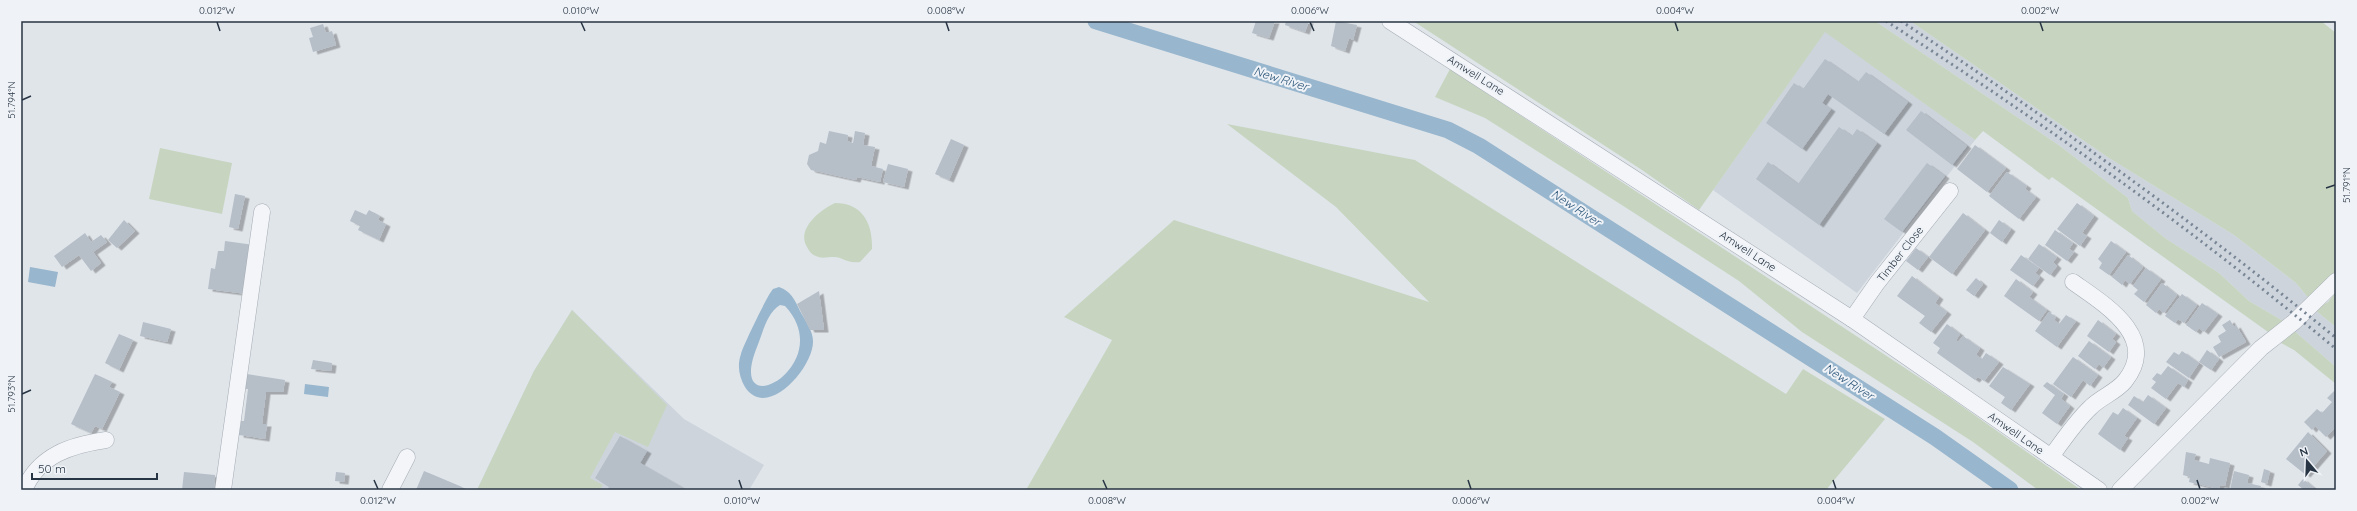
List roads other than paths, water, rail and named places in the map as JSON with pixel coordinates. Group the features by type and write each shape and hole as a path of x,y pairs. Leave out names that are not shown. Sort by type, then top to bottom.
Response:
{"street":[{"name":"Amwell Lane","path":"1390,21 1852,319 2099,490"},
{"name":"Timber Close","path":"1852,319 1877,283 1950,191"},
{"path":"223,490 262,212"},
{"path":"2120,490 2261,348 2294,322 2336,281"},
{"path":"2051,457 2089,408 2124,382 2134,365 2134,343 2128,326 2100,301 2073,282"},
{"path":"24,490 38,468 52,455 71,447 106,440"},
{"path":"390,490 407,457"}],"water":[{"path":"30,267 58,272 55,287 28,282"},
{"path":"779,287 790,293 810,329 813,341 811,352 806,364 798,376 788,386 776,394 765,398 754,396 745,387 740,375 739,362 751,331 770,293 773,289","holes":["780,305 785,306 798,328 799,349 792,367 779,379 766,386 755,383 751,371 763,330 771,313"]},
{"path":"305,384 329,387 328,397 304,394"}],"waterway":[{"name":"New River","path":"1096,21 1448,130 1479,146 1935,437 2010,490"}],"railway":[{"path":"1886,21 2002,98 2116,178 2228,262 2336,349"},
{"path":"1901,21 2068,134 2177,213 2284,295 2336,338"}]}
